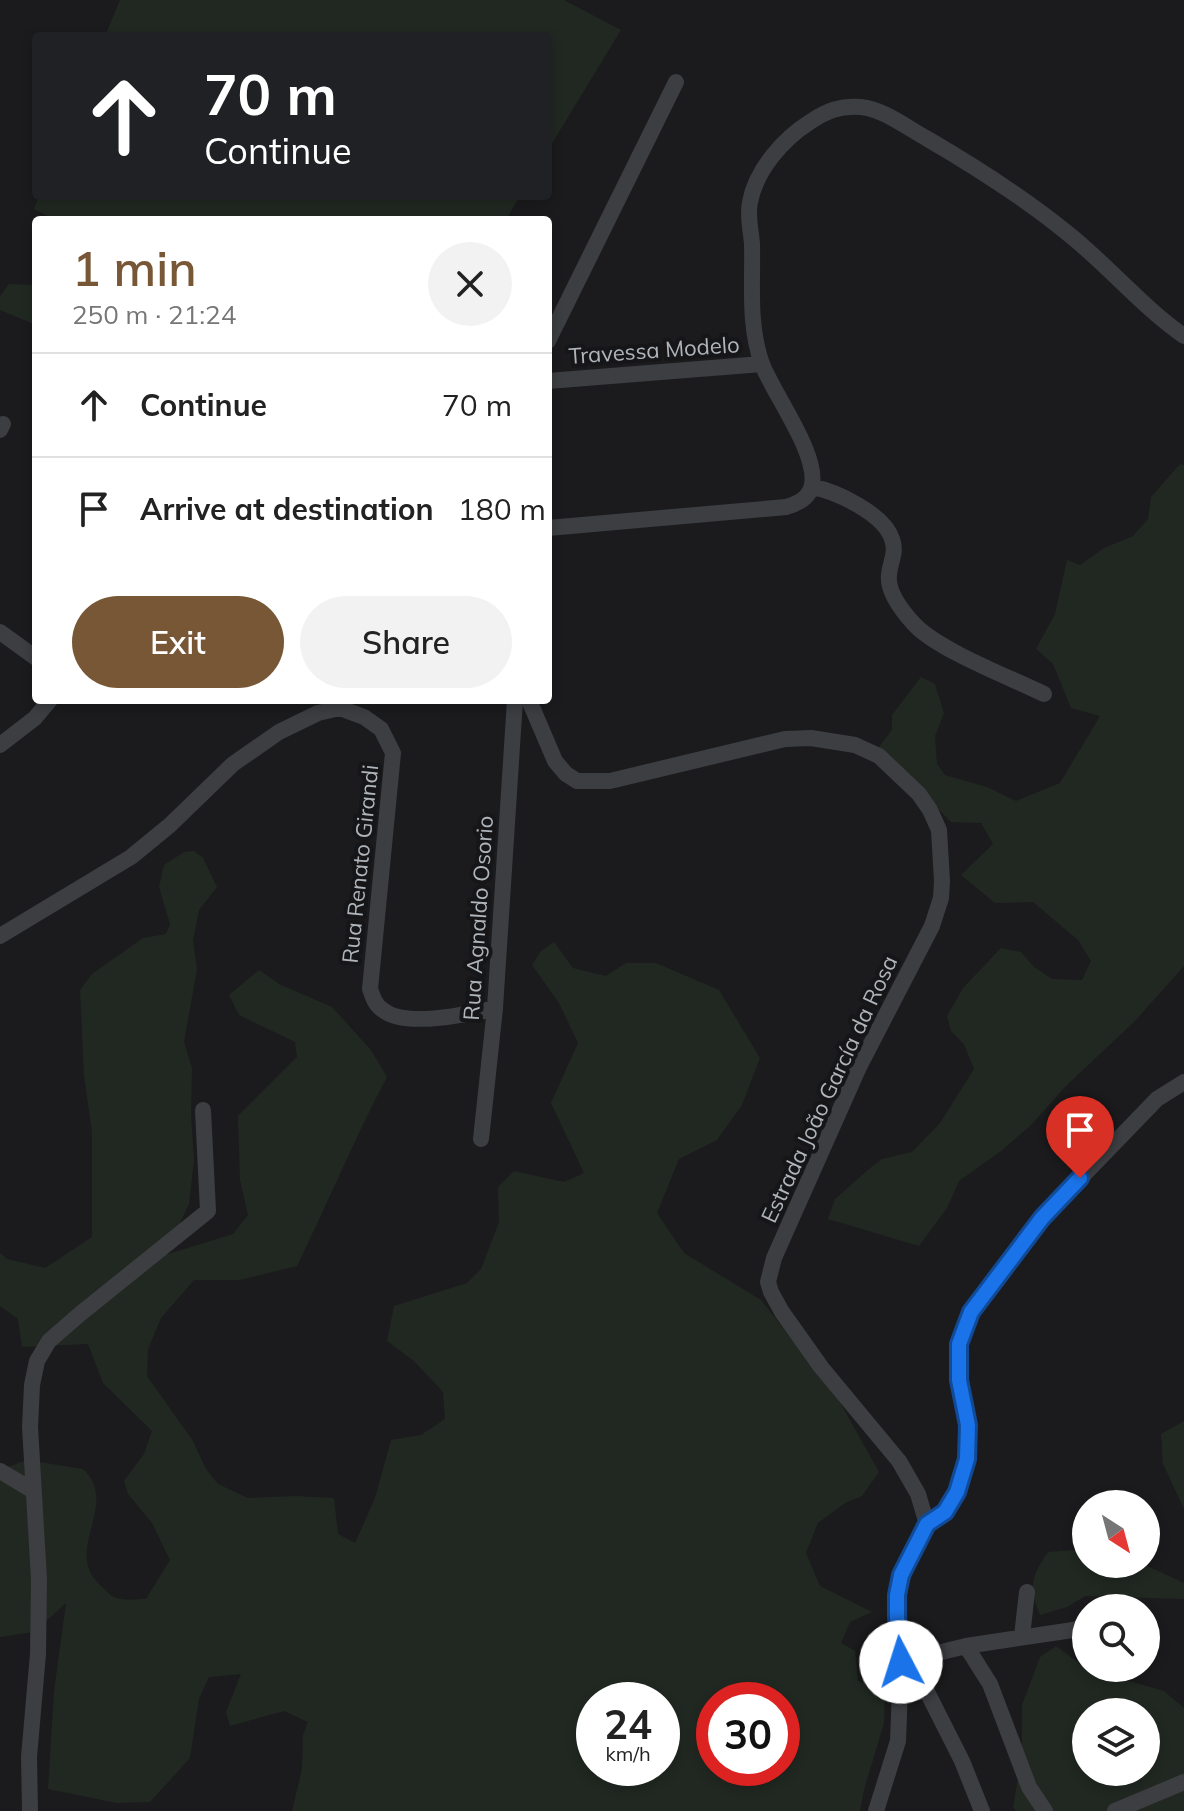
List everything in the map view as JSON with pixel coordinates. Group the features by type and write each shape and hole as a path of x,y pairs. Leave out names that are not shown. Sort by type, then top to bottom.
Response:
{"street":[{"path":"552,333 676,82"},
{"path":"552,528 786,507 799,503 812,487 812,471 801,439 762,364 755,338 751,303 749,204 756,182 776,152 795,132 825,112 845,106 865,107 951,153 1067,232 1184,336"},
{"name":"Travessa Modelo","path":"552,381 762,364"},
{"path":"812,487 841,494 887,529 893,539 895,556 889,575 890,589 914,624 932,640 1044,694"},
{"path":"0,632 32,655"},
{"path":"0,745 35,718 47,704"},
{"name":"Rua Agnaldo Osorio","path":"481,1139 495,1008 515,704"},
{"name":"Estrada João García da Rosa","path":"531,704 555,761 577,781 610,781 785,739 811,738 855,745 879,756 919,794 930,810 939,830 942,881 941,898 932,926 859,1067 774,1258 768,1282 782,1312 821,1367 899,1461 918,1494 927,1524"},
{"name":"Rua Renato Girandi","path":"0,936 131,857 170,825 233,764 279,732 318,713 340,708 364,717 381,729 393,753 370,989 374,1001 383,1011 397,1017 431,1018 495,1008"},
{"path":"876,1811 898,1741 906,1661 897,1595 901,1575 927,1524 945,1512 957,1492 967,1459 968,1425 959,1380 959,1344 971,1312 1042,1218 1157,1099 1184,1082"},
{"path":"30,1811 29,1757 38,1654 39,1579 30,1427 32,1385 37,1361 49,1341 208,1211 203,1110"},
{"path":"0,1471 32,1490"},
{"path":"1022,1636 1027,1592"},
{"path":"906,1661 966,1646 1072,1630"},
{"path":"966,1646 990,1684 1029,1787 1045,1811"},
{"path":"906,1661 962,1761 982,1811"},
{"path":"1115,1811 1184,1782"}],"shaded area":[{"path":"120,0 564,0 621,30 552,143 552,32 107,32"},
{"path":"37,200 518,200 508,216 47,216 34,209"},
{"path":"9,284 32,285 32,323 0,310 0,296"},
{"path":"1180,464 1184,465 1184,966 1135,1021 1066,1086 1032,1124 959,1181 947,1208 919,1246 828,1219 835,1199 870,1168 882,1159 912,1152 940,1123 974,1069 964,1044 951,1031 947,1016 963,988 1001,948 1021,952 1034,967 1052,979 1082,980 1091,961 1078,940 1033,902 995,903 961,875 993,844 981,823 951,822 878,748 892,730 892,715 921,677 935,684 944,713 935,736 937,764 945,775 987,787 1016,801 1060,783 1100,716 1071,708 1053,664 1036,649 1055,614 1067,560 1080,565 1104,548 1133,536 1148,519 1151,497"},
{"path":"194,851 203,858 217,887 199,910 193,940 197,969 184,1042 192,1068 194,1160 189,1204 165,1255 233,1234 248,1215 240,1180 238,1116 297,1057 295,1042 239,1015 229,995 259,970 279,984 332,1007 371,1050 387,1077 297,1266 240,1280 194,1280 161,1318 148,1349 147,1376 193,1441 206,1469 218,1484 248,1498 334,1498 338,1534 355,1543 375,1498 391,1440 421,1435 445,1419 443,1392 414,1361 387,1341 394,1306 467,1283 481,1269 499,1222 498,1187 514,1171 564,1182 584,1173 551,1103 578,1043 559,1003 532,965 541,951 554,942 573,968 606,976 626,963 656,963 719,990 760,1058 742,1105 717,1140 679,1159 657,1213 684,1253 761,1300 837,1397 879,1472 862,1496 845,1503 818,1523 806,1553 820,1586 872,1612 850,1622 841,1643 855,1651 858,1681 885,1689 884,1723 860,1811 292,1811 302,1769 303,1735 308,1722 284,1711 230,1726 226,1712 241,1674 209,1677 199,1699 190,1758 150,1802 117,1803 48,1789 54,1691 66,1603 34,1632 0,1637 0,1470 27,1460 83,1469 93,1483 96,1497 88,1542 90,1571 112,1596 146,1599 170,1560 152,1523 128,1494 124,1481 144,1454 152,1431 103,1383 88,1344 22,1347 18,1319 0,1306 0,1253 7,1259 45,1268 92,1237 92,1132 84,1076 80,990 92,974 143,938 166,934 170,924 159,887 164,865 184,852"},
{"path":"1184,1421 1184,1509 1163,1464 1161,1434"},
{"path":"1072,1550 1072,1578 1160,1578 1160,1572 1184,1583 1184,1599 1160,1598 1160,1594 1072,1594 1072,1604 1040,1615 1033,1582 1048,1552"},
{"path":"1056,1646 1072,1658 1072,1682 1132,1682 1164,1691 1184,1708 1184,1811 1016,1811 1013,1807 1022,1755 1022,1705 1040,1657"}],"route":[{"path":"901,1662 897,1617 901,1575 927,1524 945,1512 957,1492 967,1459 968,1425 959,1380 959,1344 971,1312 1042,1218 1080,1178"}]}
